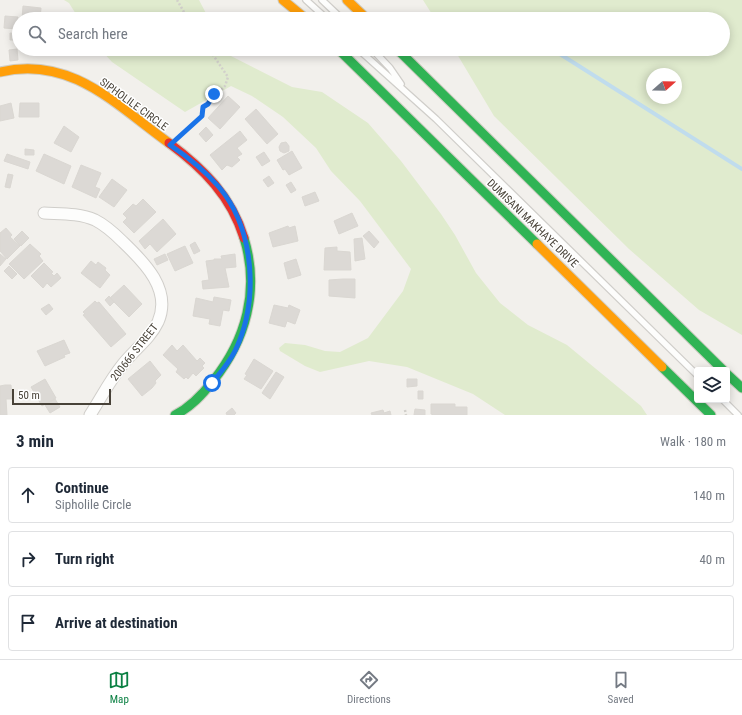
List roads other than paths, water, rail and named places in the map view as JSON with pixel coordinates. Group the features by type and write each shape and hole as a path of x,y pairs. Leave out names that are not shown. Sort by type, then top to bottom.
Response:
{"main road":[{"path":"283,0 298,12"},
{"path":"347,0 360,12"},
{"name":"DUMISANI MAKHAYE DRIVE","path":"345,56 711,415"},
{"path":"405,56 720,367"},
{"name":"SIPHOLILE CIRCLE","path":"0,72 36,68 58,72 80,80 110,100 201,169 219,187 233,208 242,228 248,256 251,280 247,311 235,351 227,364 196,401 175,415"},
{"path":"730,377 742,388"}],"street":[{"name":"200666 STREET","path":"44,213 80,216 95,220 110,230 135,253 152,272 158,285 161,297 162,309 154,328 113,377 90,415"}],"lane":[{"path":"306,0 319,12"},
{"path":"322,0 335,12"},
{"path":"366,56 403,88 694,372"},
{"path":"379,56 390,68 403,88"},
{"path":"726,403 738,415"}],"waterway":[{"path":"563,56 742,169"}]}
